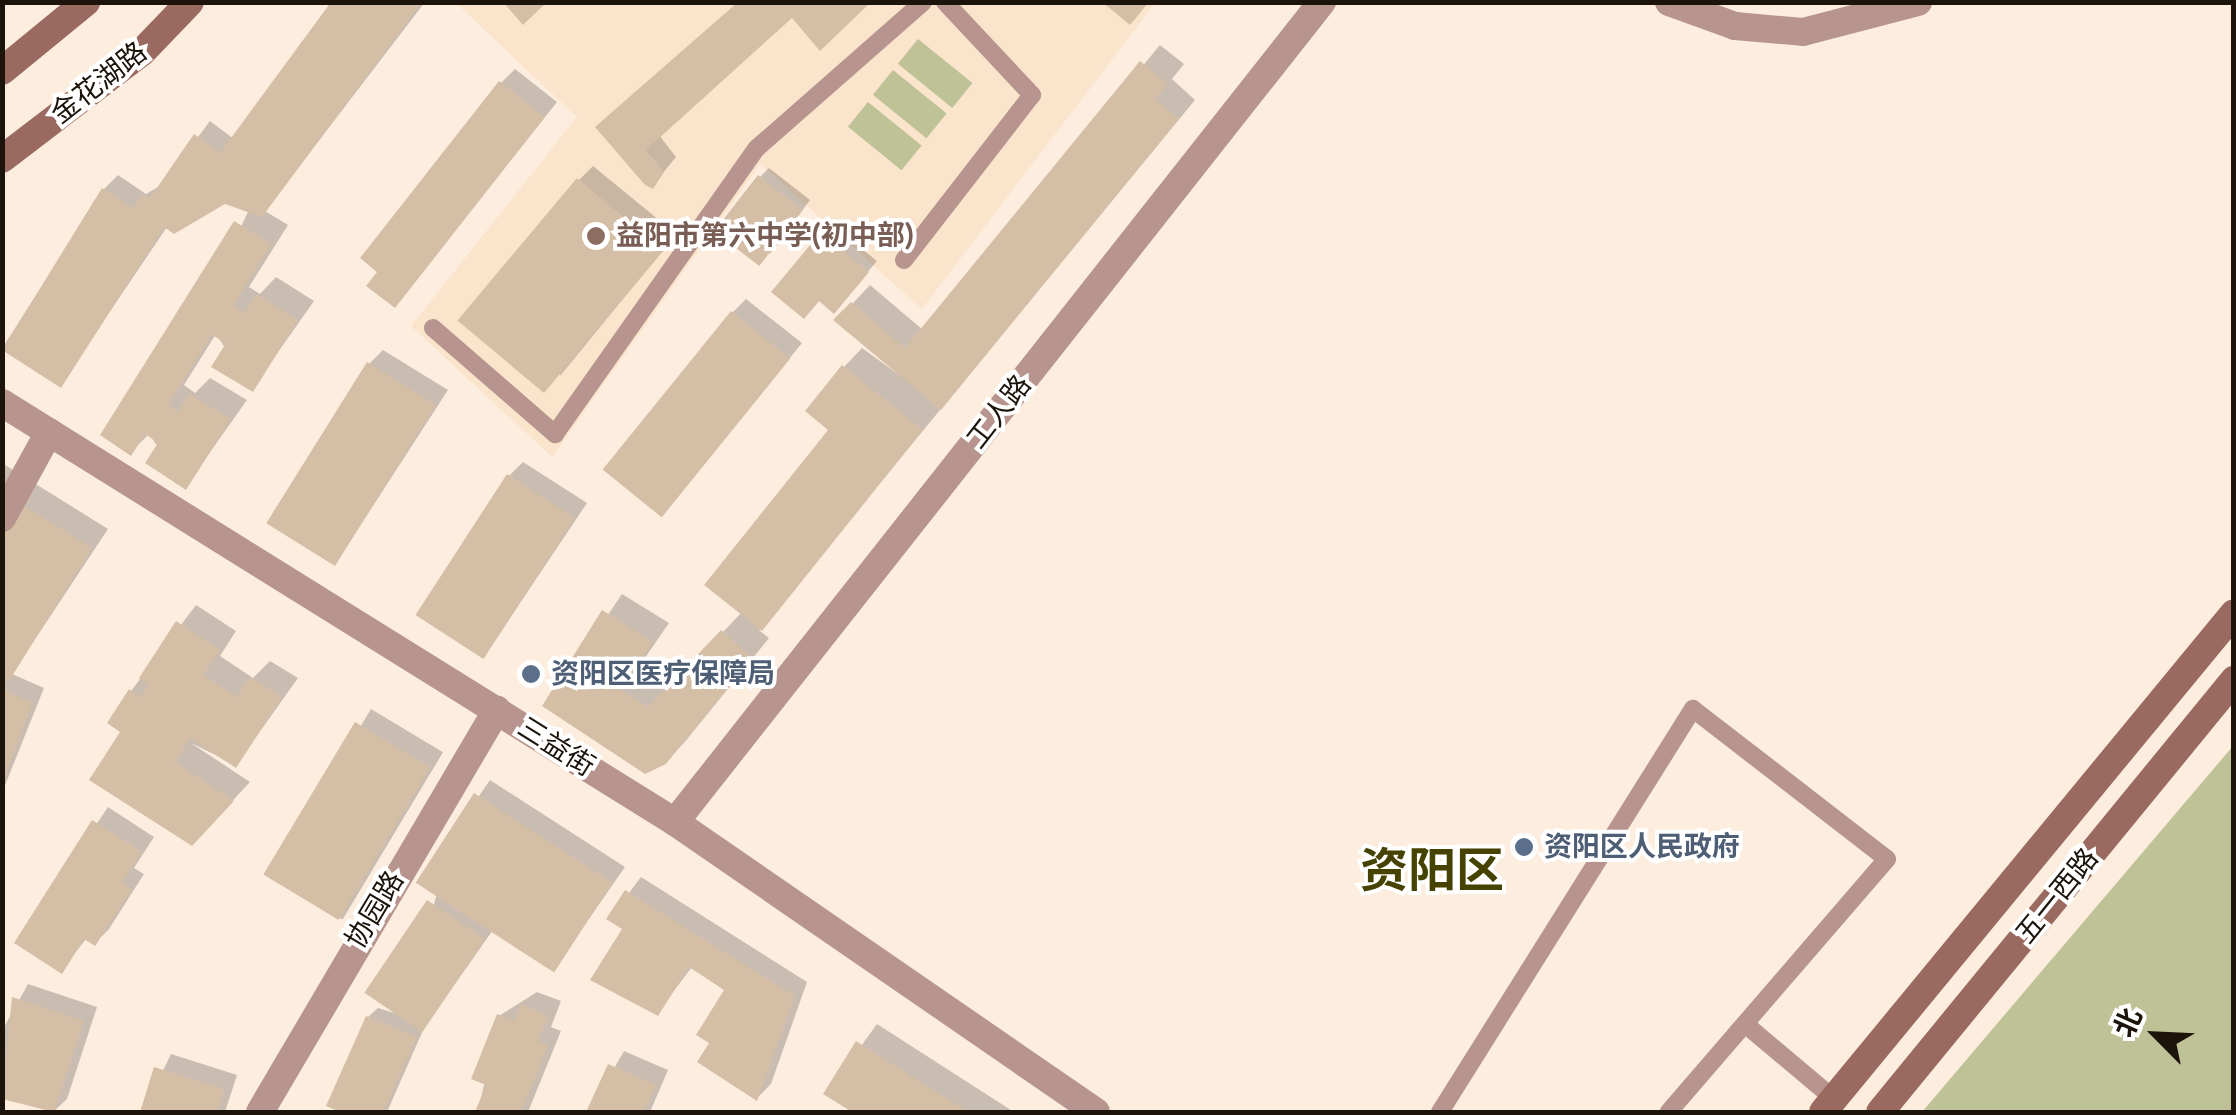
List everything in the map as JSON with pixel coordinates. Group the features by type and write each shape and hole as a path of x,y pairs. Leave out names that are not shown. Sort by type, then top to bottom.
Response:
{"main road":[{"path":"2,71 86,2"},
{"name":"金花湖路","path":"2,159 142,52 190,2"},
{"path":"1828,1106 2234,613"},
{"name":"五一西路","path":"1880,1112 2234,680"}],"street":[{"name":"工人路","path":"675,822 1322,2"},
{"path":"1669,2 1735,26 1803,32 1918,2"},
{"name":"三益街","path":"2,402 675,822 1096,1112"},
{"path":"2,518 49,432"},
{"name":"协园路","path":"260,1112 497,710"}],"lane":[{"path":"433,328 555,434 758,148 923,2"},
{"path":"904,260 1032,95 944,2"},
{"path":"1440,1112 1694,709 1886,858 1669,1112"},
{"path":"1745,1024 1828,1106"}],"shaded area":[{"name":"益阳市第六中学(初中部)","path":"456,3 1155,3 922,309 760,164 552,457 411,326 577,117"}],"green space":[{"path":"918,39 972,83 952,108 898,64"},
{"path":"893,70 947,113 926,138 873,95"},
{"path":"868,102 922,145 901,170 848,127"},
{"path":"2233,746 2233,1112 1922,1112"}],"building":[{"path":"331,2 422,2 262,217 225,204 174,234 164,227 61,388 2,350 102,188 133,208 143,194 150,198 194,134 220,153"},
{"path":"503,2 547,2 523,25"},
{"path":"738,2 871,2 820,51 792,18 646,150 664,172 653,189 645,185 595,127"},
{"path":"1102,2 1149,2 1130,25"},
{"path":"1140,61 1168,84 1155,99 1179,119 941,410 833,320 851,302 905,348"},
{"path":"499,81 545,117 395,308 366,286 377,272 360,258"},
{"path":"758,175 803,210 759,266 714,231"},
{"path":"577,178 664,251 544,393 457,320"},
{"path":"234,221 271,244 233,306 244,313 256,294 298,320 253,392 211,367 226,343 212,335 168,404 178,412 189,394 231,419 186,490 145,463 158,443 145,434 131,456 100,435"},
{"path":"821,232 869,272 834,314 819,301 804,319 771,292"},
{"path":"731,311 790,359 662,517 603,470"},
{"path":"367,362 436,405 335,566 266,523"},
{"path":"842,365 923,430 762,631 704,585 828,430 805,411"},
{"path":"507,474 575,518 483,659 416,615"},
{"path":"2,492 92,548 9,681 2,676"},
{"path":"602,610 653,642 620,690 648,707 721,630 752,658 666,764 645,774 542,706"},
{"path":"176,621 220,650 203,675 237,697 250,677 282,697 236,768 190,738 175,762 234,801 192,846 89,780 120,732 107,723 129,689 140,697 148,685 139,678"},
{"path":"2,689 32,703 2,784"},
{"path":"355,722 430,767 339,920 263,875"},
{"path":"474,793 612,883 554,973 416,883"},
{"path":"92,820 142,852 122,883 132,889 95,946 84,939 62,974 14,943"},
{"path":"625,890 795,996 757,1101 697,1062 709,1043 696,1035 724,990 689,967 658,1016 590,980 622,929 606,919"},
{"path":"427,900 485,939 422,1032 364,993"},
{"path":"12,997 84,1021 54,1112 2,1099"},
{"path":"521,1004 548,1016 538,1041 548,1045 521,1112 475,1112 486,1085 471,1079 497,1014 514,1021"},
{"path":"366,1016 417,1037 383,1112 340,1112 326,1106"},
{"path":"856,1041 968,1112 852,1112 823,1094"},
{"path":"608,1064 656,1085 644,1112 586,1112"},
{"path":"154,1067 224,1089 217,1112 140,1112"}],"place":[{"name":"益阳市第六中学(初中部)","path":"596,236"},
{"name":"资阳区医疗保障局","path":"531,674"},
{"name":"资阳区人民政府","path":"1524,847"}],"district":[{"name":"资阳区","path":"1432,873"}]}
